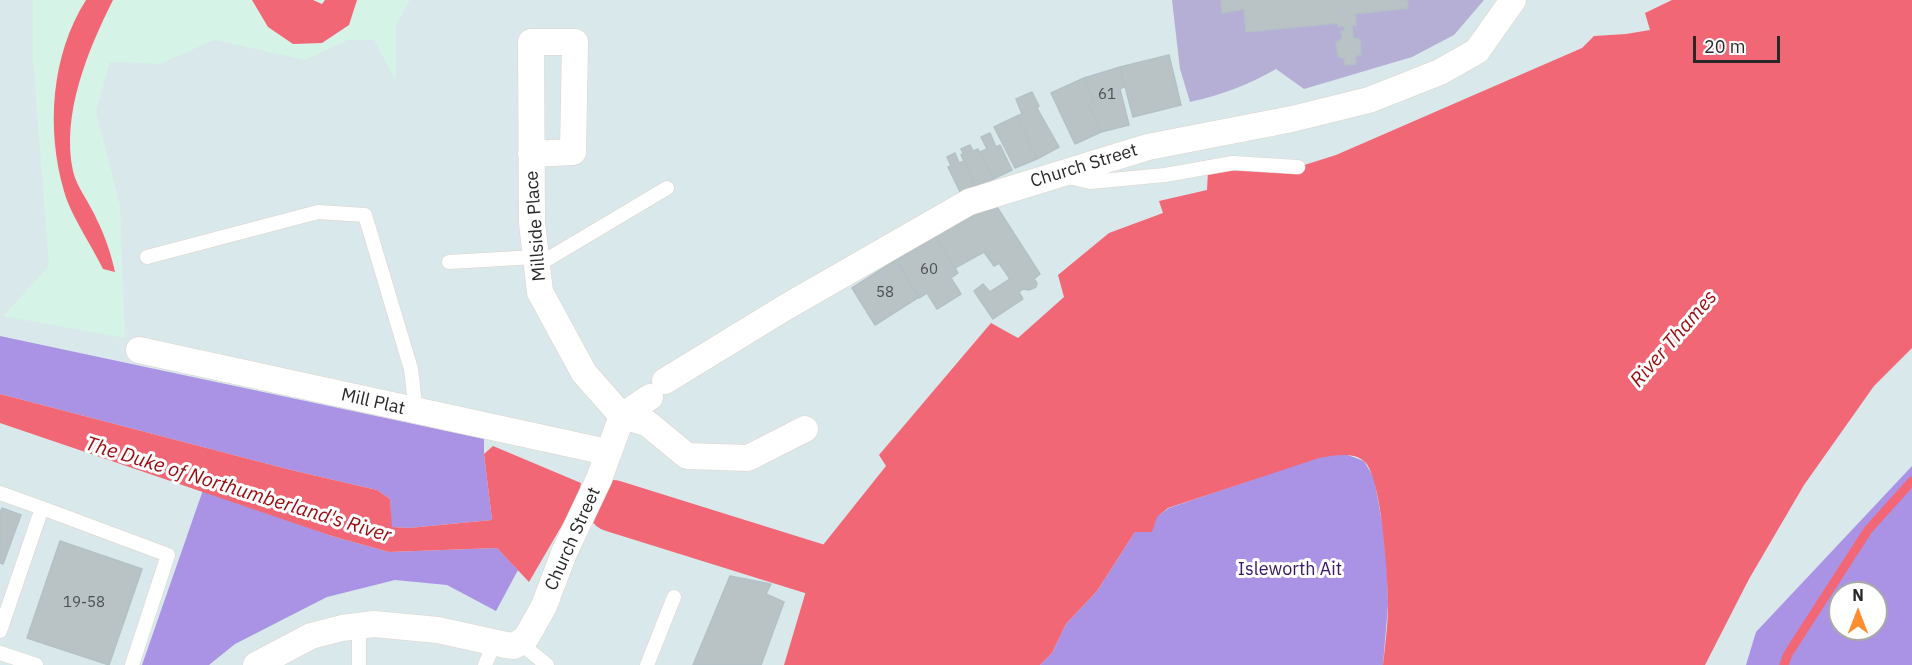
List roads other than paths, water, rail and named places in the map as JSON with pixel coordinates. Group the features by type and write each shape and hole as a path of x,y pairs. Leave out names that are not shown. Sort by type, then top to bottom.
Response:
{"street":[{"name":"Church Street","path":"520,644 526,638 544,606 564,553 599,479 607,452 622,417 658,389 786,307 969,202 1148,147 1292,119 1380,96 1440,72 1477,51 1512,0"},
{"name":"Millside Place","path":"531,154 532,223 540,292 584,373 622,417"},
{"name":"Mill Plat","path":"139,350 607,452"},
{"path":"622,417 647,423 687,456 748,458 805,429"},
{"path":"256,665 311,636 374,624 438,630 490,654 520,644"}],"lane":[{"path":"1059,174 1090,182 1165,175 1233,163 1298,167"},
{"path":"449,262 536,262 667,188"},
{"path":"147,257 318,213 365,215 411,369 416,412"},
{"path":"0,492 168,555 132,665"},
{"path":"0,631 42,508"},
{"path":"647,665 674,597"},
{"path":"359,626 359,665"},
{"path":"520,644 547,665"},
{"path":"0,653 36,665"}],"water":[{"path":"86,0 113,0 86,61 79,83 71,127 70,149 75,177 103,232 115,272 103,269 71,210 58,167 55,143 55,93 59,68 74,21"},
{"path":"252,0 313,0 322,4 325,0 357,0 349,25 322,43 293,44 268,27"},
{"name":"River Thames","path":"1672,0 1912,0 1912,348 1874,386 1804,485 1749,579 1705,665 1383,665 1388,605 1380,507 1370,470 1364,461 1354,456 1342,455 1319,458 1168,508 1157,517 1152,532 1135,532 1097,591 1066,624 1052,653 1040,665 784,665 806,591 823,545 886,466 879,455 991,323 1018,338 1064,297 1058,275 1109,233 1163,213 1159,201 1207,190 1208,171 1298,167 1336,155 1582,48 1594,36 1650,30 1645,13"},
{"path":"0,394 291,470 377,490 390,499 392,527 409,528 492,520 484,454 493,446 581,483 579,496 529,582 497,548 389,552 335,537 0,423"}],"waterway":[{"path":"1784,665 1788,654 1868,530 1912,481"},
{"name":"The Duke of Northumberland's River","path":"613,506 815,569 882,596"}],"park label":[{"name":"Isleworth Ait","path":"1290,570"}]}
